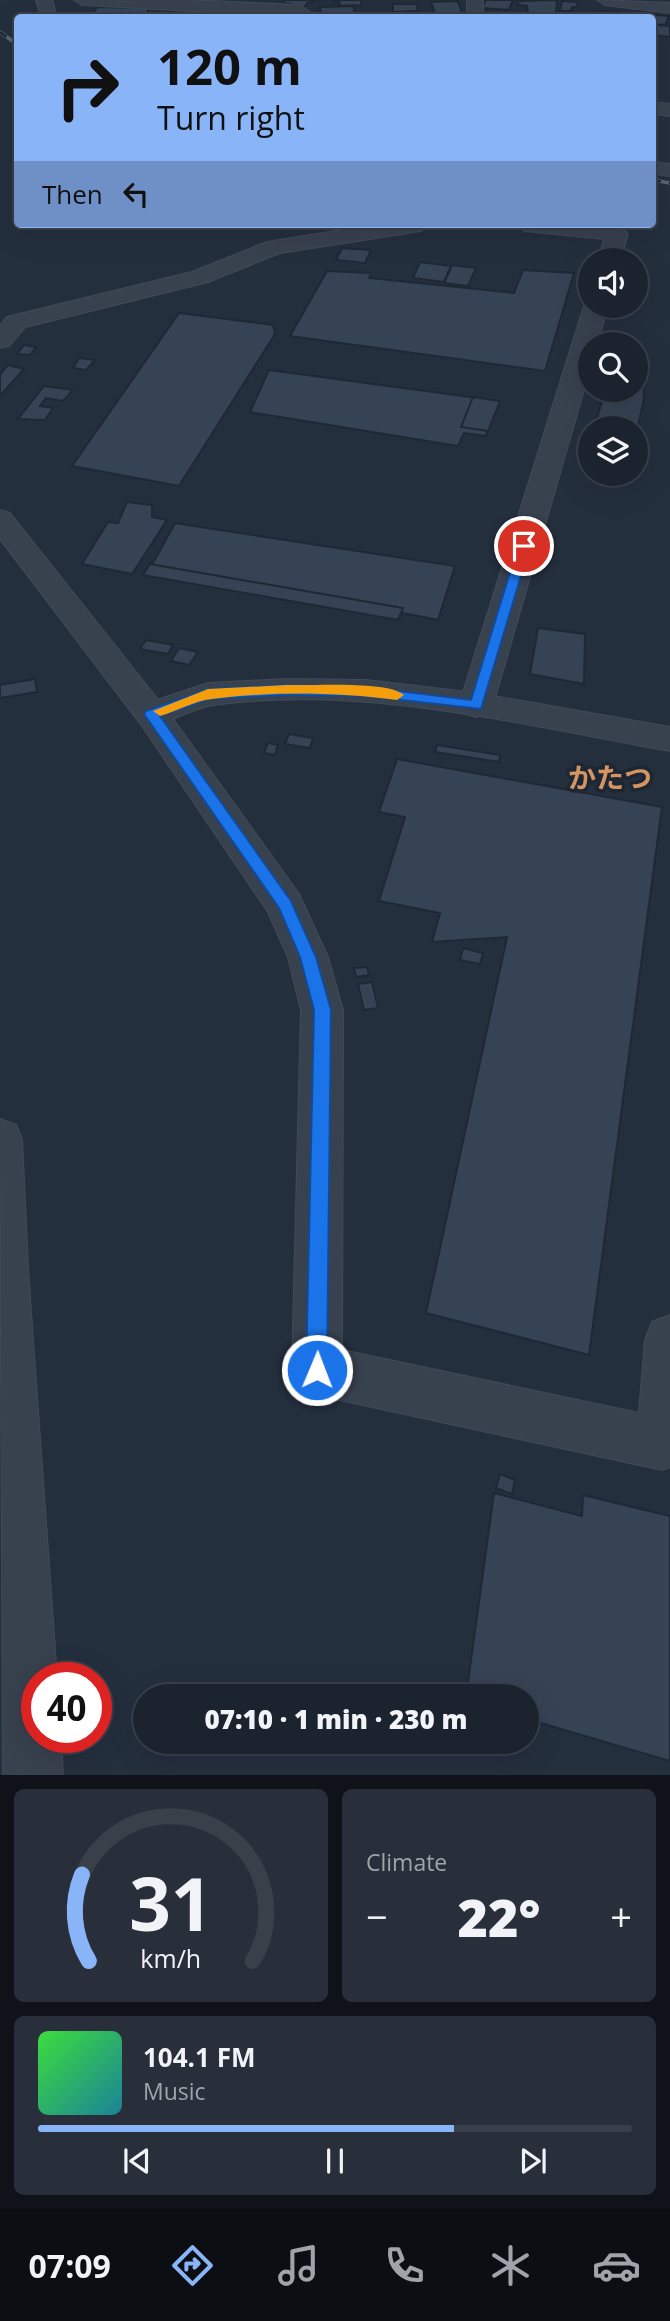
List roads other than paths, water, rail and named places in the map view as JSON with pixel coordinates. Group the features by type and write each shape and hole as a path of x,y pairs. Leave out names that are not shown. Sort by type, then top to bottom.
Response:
{"street":[{"path":"46,9 82,0 300,10 305,14"},
{"path":"605,0 670,8"},
{"path":"0,341 16,322 200,276 275,247 396,228"},
{"path":"562,228 617,234 613,248"},
{"path":"477,705 592,318"},
{"path":"0,519 151,714 285,905 308,957 322,1010 317,1370 663,1444 670,1340"},
{"path":"151,714 208,694 286,690 366,691 477,705 670,739"},
{"path":"0,1139 4,1270 33,1775"}],"railway":[{"path":"0,32 14,42"},
{"path":"656,181 670,183"}],"district":[{"name":"かたつ","path":"610,778"}]}
